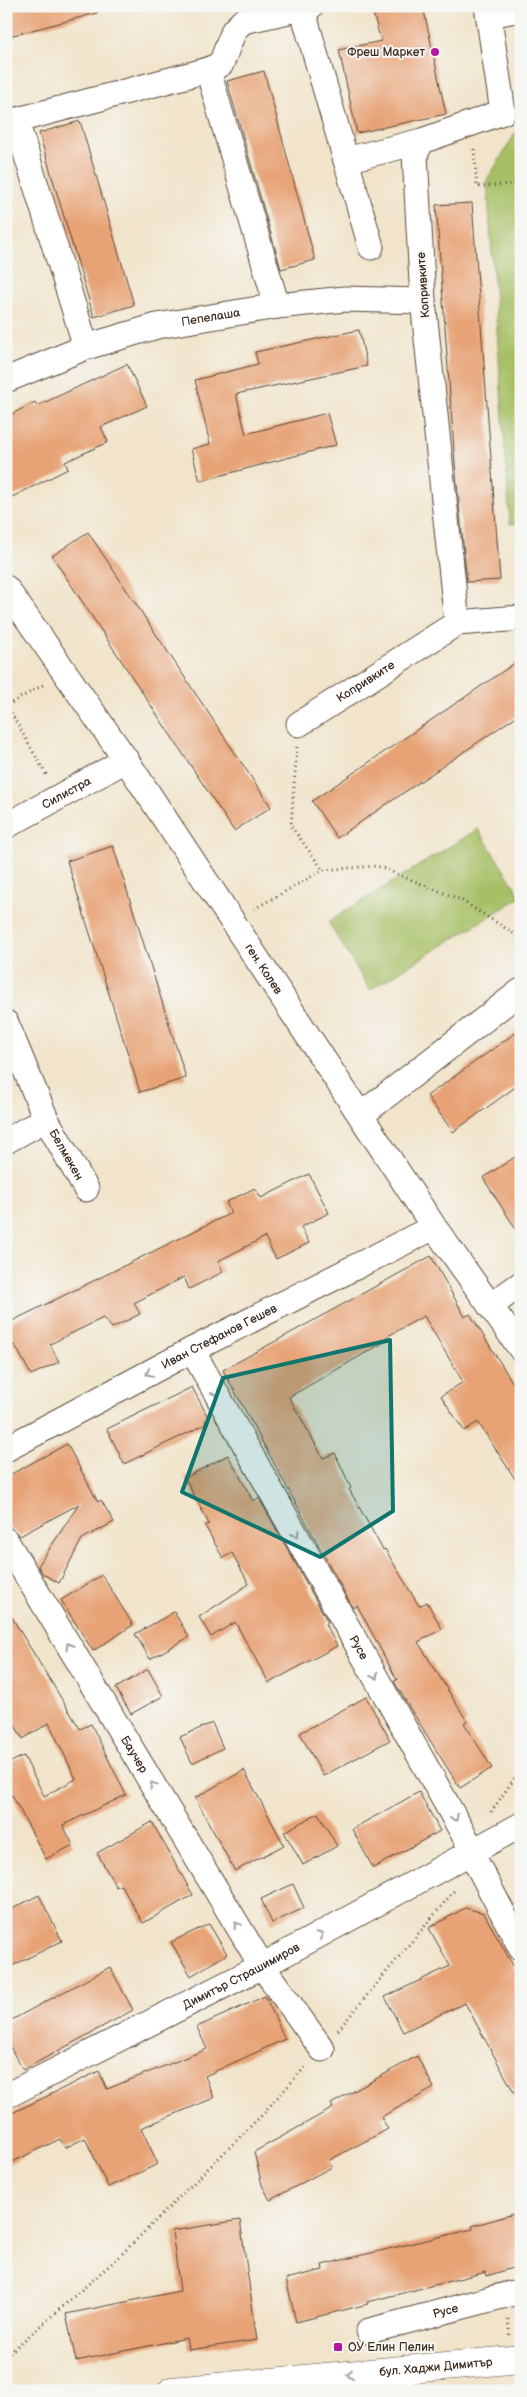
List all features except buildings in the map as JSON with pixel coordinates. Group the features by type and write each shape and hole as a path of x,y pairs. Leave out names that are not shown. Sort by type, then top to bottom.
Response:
{"main road":[{"name":"бул. Хаджи Димитър","path":"172,2391 521,2359"}],"street":[{"path":"86,347 11,122 208,70 221,64 234,30 243,21 307,7 346,160 371,247"},
{"path":"346,160 422,141 503,112 488,11 521,10"},
{"path":"208,70 276,306"},
{"name":"Копривките","path":"422,141 415,154 424,301 457,623"},
{"name":"Пепелаша","path":"6,380 86,347 157,326 276,306 345,299 424,301"},
{"name":"ген. Колев","path":"6,588 126,760 434,1227 521,1350"},
{"name":"Копривките","path":"299,724 457,623 521,618"},
{"name":"Силистра","path":"6,826 126,760"},
{"path":"361,1115 521,991"},
{"name":"Белмекен","path":"6,1023 46,1119 86,1189"},
{"name":"Белмекен","path":"6,1141 46,1119"},
{"name":"Иван Стефанов Гешев","path":"6,1449 192,1350 434,1227"},
{"path":"490,1306 521,1284"},
{"name":"Русе","path":"192,1350 480,1853 521,1948"},
{"name":"Баучер","path":"6,1541 262,1966 322,2048"},
{"name":"Димитър Страшимиров","path":"7,2094 262,1966 480,1853 521,1825"},
{"name":"Русе","path":"369,2331 521,2291"}],"path":[{"path":"472,124 477,187 521,183"},
{"path":"58,796 6,704 65,672"},
{"path":"299,724 291,826 323,870"},
{"path":"232,922 323,870 377,866 459,899 521,938"},
{"path":"6,2356 119,2257 259,2118 322,2048 480,1853 482,1825 521,1770"}],"highlighted area":[{"path":"390,1340 393,1511 320,1557 182,1492 223,1378"}],"green space":[{"path":"521,124 521,523 510,524 487,180"},
{"path":"478,829 521,897 370,990 328,922"}],"place":[{"name":"Фреш Маркет","path":"435,52"},
{"name":"ОУ Елин Пелин","path":"338,2347"}]}
